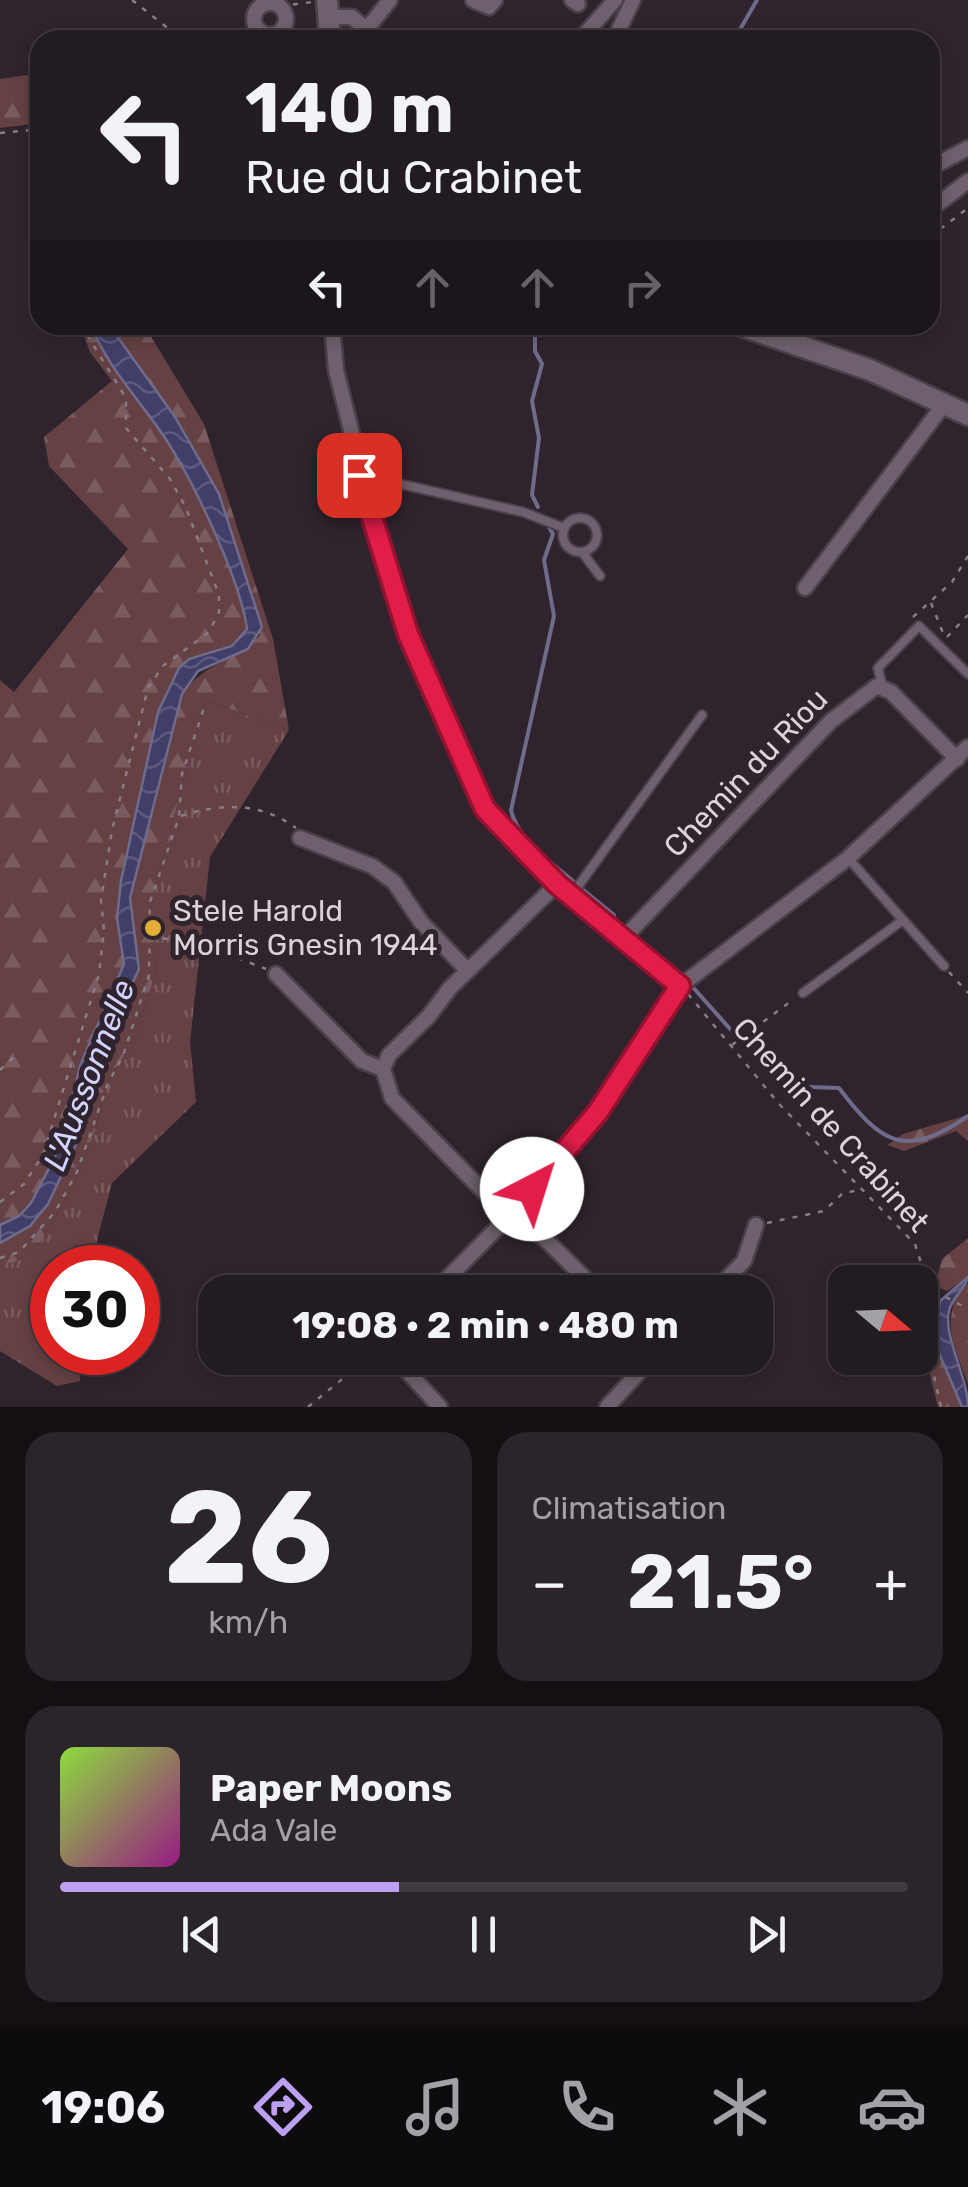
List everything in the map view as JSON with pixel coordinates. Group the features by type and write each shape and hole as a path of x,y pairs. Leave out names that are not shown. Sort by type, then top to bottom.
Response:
{"main road":[{"path":"771,335 813,348 968,415"}],"street":[{"path":"367,30 390,0"},
{"path":"473,0 490,7 495,0"},
{"path":"589,30 616,0"},
{"path":"619,30 633,0"},
{"path":"264,30 255,22 260,2 280,6 285,24 275,30"},
{"path":"327,6 352,17 360,30"},
{"path":"940,163 968,148"},
{"path":"940,202 968,181"},
{"path":"333,335 336,370 359,475 408,634 485,809 557,884 684,983"},
{"path":"805,588 945,403"},
{"path":"882,685 956,759"},
{"name":"Chemin du Riou","path":"623,939 832,722 882,685"},
{"path":"451,1275 510,1215 598,1112 684,983 848,858 968,747"},
{"path":"300,838 372,866 394,882 422,922 467,970"},
{"path":"557,884 467,970 389,1056 383,1069 392,1098 510,1215 545,1239 582,1275"},
{"path":"276,974 362,1062 383,1069"},
{"path":"730,1275 744,1260 756,1225"},
{"path":"411,1375 440,1407"},
{"path":"607,1407 636,1375"}],"lane":[{"path":"359,475 522,512 564,528"},
{"path":"564,528 580,518 594,526 595,542 582,552"},
{"path":"564,528 567,546 582,552 600,576"},
{"path":"882,685 878,668 919,626 942,642 968,674"},
{"path":"571,896 702,715"},
{"path":"848,858 944,966"},
{"path":"804,993 903,920"}],"path":[{"path":"132,0 170,30"},
{"path":"280,6 327,6"},
{"path":"0,133 30,131"},
{"path":"940,229 968,208"},
{"path":"0,1202 24,1184 43,1156 98,974 104,930 101,900 112,830 148,688 164,666 210,632 220,603 186,508 170,479 126,428 126,398 87,335"},
{"path":"912,618 952,582 968,556"},
{"path":"930,602 942,642 968,615"},
{"path":"0,1258 19,1252 30,1242 55,1212 77,1172 144,991 150,902 178,817 182,774 204,708"},
{"path":"178,817 215,804 246,807 295,825 300,838"},
{"path":"150,937 196,942 276,974"},
{"path":"944,966 968,993"},
{"name":"Chemin de Crabinet","path":"684,983 732,1045 915,1244 922,1265"},
{"path":"732,1045 804,993"},
{"path":"0,1070 15,1056"},
{"path":"756,1225 824,1211 843,1193 863,1189"},
{"path":"938,1293 968,1309"},
{"path":"308,1407 347,1375"},
{"path":"935,1375 942,1407"}],"green space":[{"path":"30,74 30,124 0,128 0,79"},
{"path":"84,335 96,335 183,467 227,562 247,629 232,646 189,659 150,745 117,918 124,964 80,1066 61,1145 31,1203 19,1216 0,1225 0,680 14,692 128,549 49,466 44,437 112,381 90,352"},
{"path":"116,335 150,335 204,424 273,639 289,730 205,700 151,903 156,972 134,1041 108,1080 95,1131 72,1189 40,1243 30,1245 30,1251 18,1261 0,1266 0,1243 30,1226 48,1204 84,1127 99,1054 140,969 130,899 182,694 201,674 260,635 219,494"},
{"path":"205,700 289,730 210,857 190,1042 196,1102 112,1183 96,1245 38,1245 72,1189 95,1131 108,1080 134,1041 156,972 151,903"},
{"path":"968,1115 968,1141 956,1131 904,1151 887,1145 903,1134"},
{"path":"968,1238 968,1277 947,1291 938,1287 942,1259"},
{"path":"30,1251 30,1369 0,1351 0,1266 18,1261"},
{"path":"968,1284 968,1384 954,1346 951,1324 955,1300 961,1286"},
{"path":"938,1350 962,1407 938,1407 930,1375 938,1375"},
{"path":"39,1375 80,1375 80,1381 57,1386"}],"water":[{"name":"L'Aussonnelle","path":"96,335 116,335 175,417 219,494 262,627 248,649 198,671 182,694 130,898 139,969 99,1054 84,1127 48,1204 30,1226 0,1243 0,1225 19,1216 31,1203 61,1145 80,1066 124,964 117,918 121,881 158,712 179,668 189,659 232,646 247,629 227,562 193,488 162,434"},
{"path":"968,1277 951,1306 948,1321 968,1407 962,1407 938,1350 940,1301"}],"waterway":[{"path":"740,30 757,0"},
{"path":"535,335 535,351 542,364 532,401 539,438 532,495 538,507"},
{"path":"546,522 553,534 544,560 554,616 511,810 528,841 575,883"},
{"path":"582,889 614,915"},
{"path":"652,952 683,978"},
{"path":"690,984 781,1086 839,1088 868,1122 895,1139 927,1138 968,1116"}],"place":[{"name":"Stele Harold Morris Gnesin 1944","path":"153,928"}],"route":[{"path":"359,475 408,634 485,809 557,884 680,986 644,1035 598,1112 532,1189"}]}
